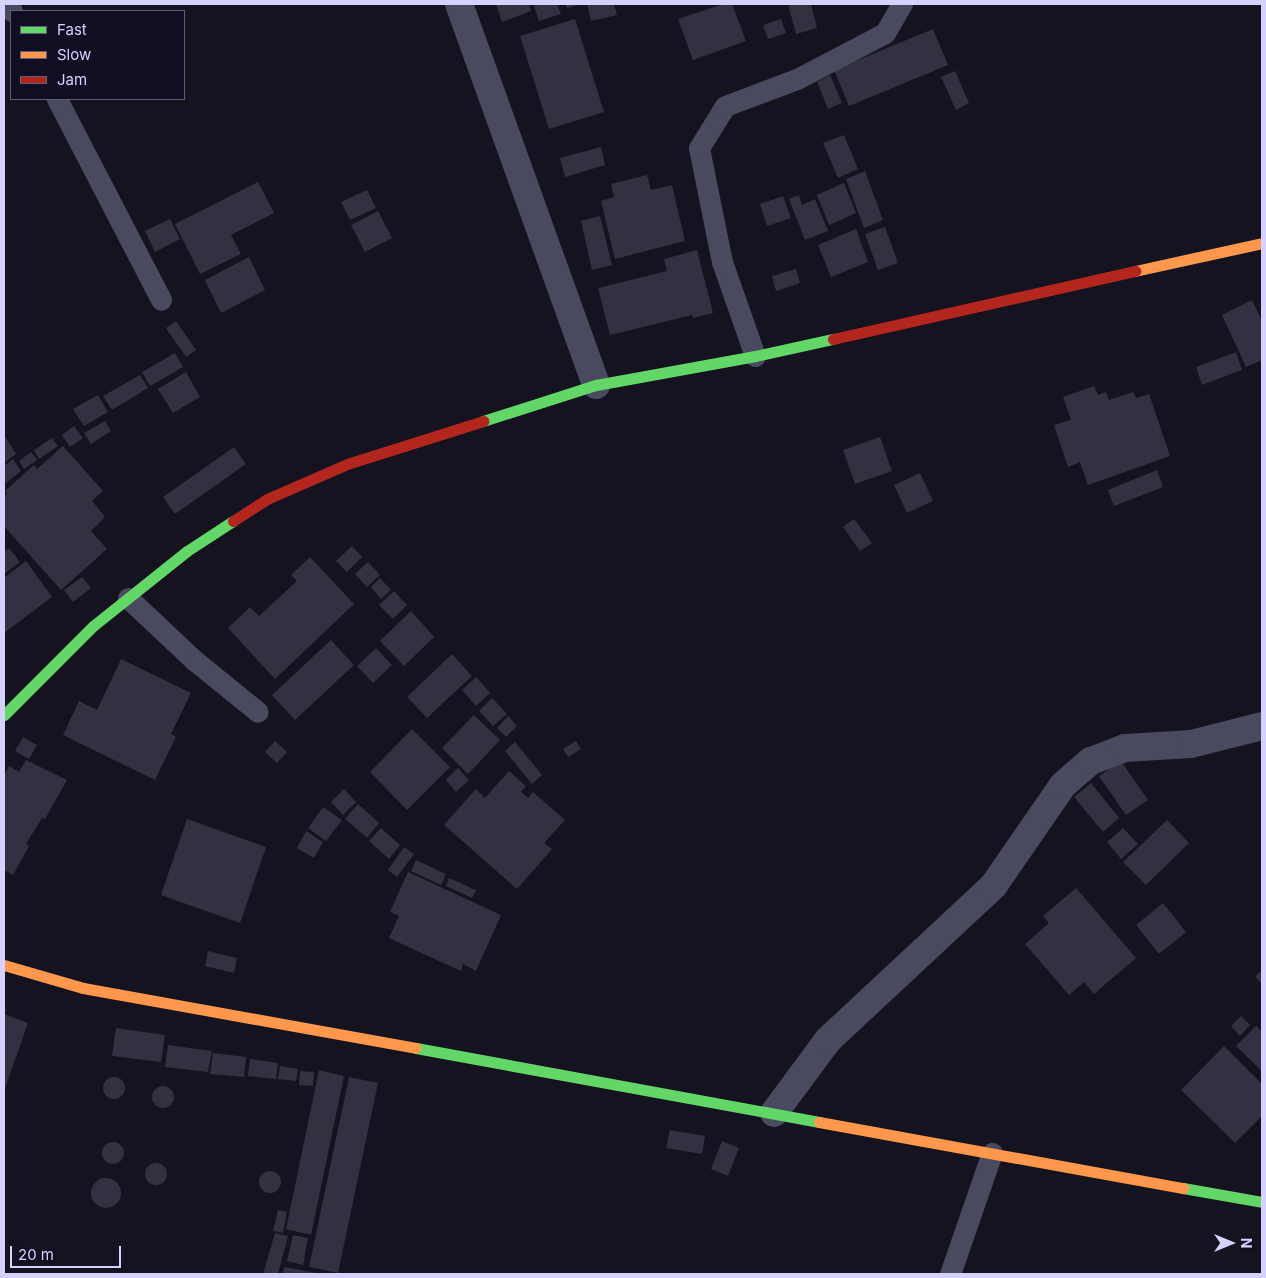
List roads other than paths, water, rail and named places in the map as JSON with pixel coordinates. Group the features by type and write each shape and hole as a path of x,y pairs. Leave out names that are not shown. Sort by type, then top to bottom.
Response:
{"street":[{"path":"459,4 596,385"},
{"path":"4,715 93,626 188,551 266,499 347,464 596,385 756,356 1262,243"},
{"path":"774,1113 828,1040 994,885 1063,785 1091,761 1125,748 1191,744 1262,726"},
{"path":"4,965 82,988 1262,1202"}],"lane":[{"path":"756,356 722,262 699,148 725,106 798,79 884,32 902,4"},
{"path":"57,100 161,300"},
{"path":"128,598 194,660 258,712"},
{"path":"950,1274 992,1152"}]}
